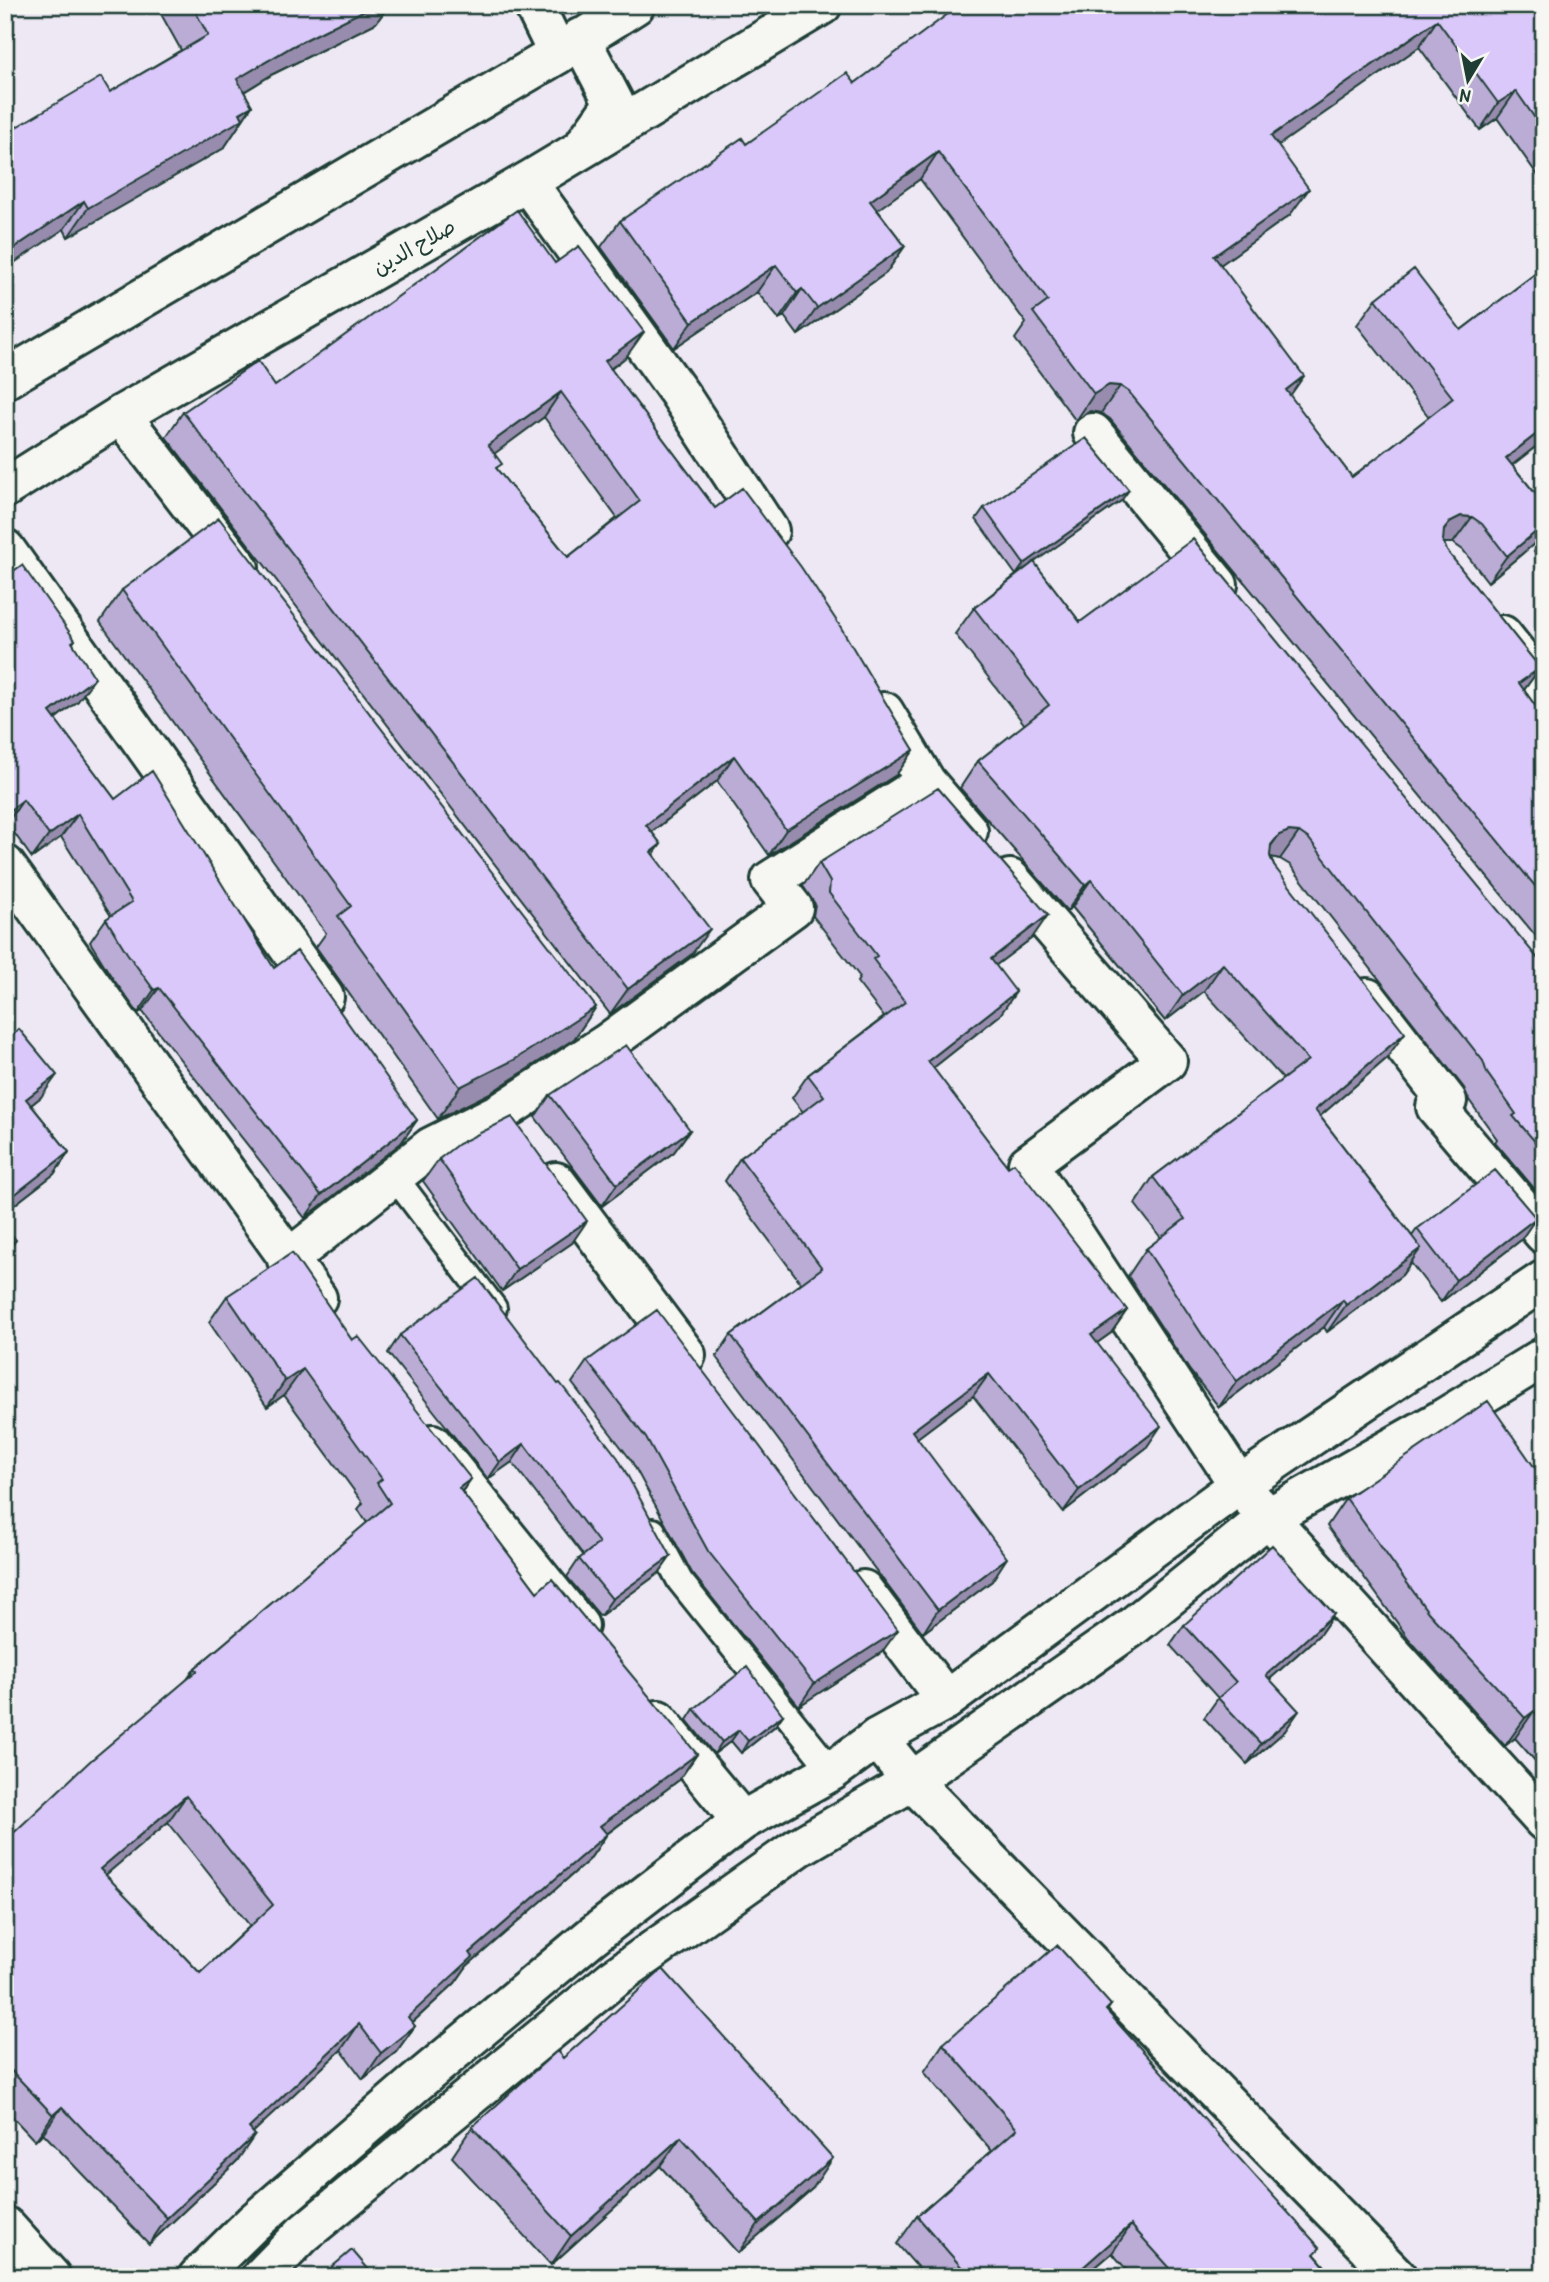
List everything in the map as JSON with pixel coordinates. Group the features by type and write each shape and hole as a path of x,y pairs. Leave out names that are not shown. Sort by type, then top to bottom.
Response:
{"main road":[{"path":"534,5 614,103 581,149"},
{"path":"5,379 635,5"},
{"name":"صلاح الدين","path":"5,488 121,415 527,182 822,5"},
{"path":"527,182 679,393 789,561"},
{"path":"121,415 257,592"},
{"path":"1093,433 1243,616"},
{"path":"5,549 342,1023"},
{"path":"1478,605 1544,688"},
{"path":"869,687 926,782 1167,1061 1028,1164 1239,1485 1544,1821"},
{"path":"287,1259 431,1147 503,1111 597,1033 793,908 771,880 926,782"},
{"path":"5,865 287,1259 338,1324"},
{"path":"1348,974 1447,1101 1436,1107 1544,1234"},
{"path":"503,1111 704,1378"},
{"path":"407,1113 431,1147"},
{"path":"198,2277 253,2223 412,2086 592,1936 742,1821 832,1771 877,1738 946,1700 1239,1485 1544,1280"},
{"path":"261,2277 303,2234 614,1978 799,1847 912,1781 1132,1627 1267,1518 1441,1420 1544,1357"},
{"path":"415,1422 603,1655"},
{"path":"846,1567 946,1700"},
{"path":"638,1696 742,1821"},
{"path":"877,1738 912,1781 1396,2277"},
{"path":"5,2226 51,2277"}],"lane":[{"path":"394,1176 508,1326"},
{"path":"643,1512 680,1581 832,1771"}],"building":[{"path":"192,5 375,5 293,46 237,79 252,106 240,113 243,119 88,208 84,201 5,254 5,117 13,129 101,77 110,92 208,35"},
{"path":"960,5 1544,5 1544,131 1516,91 1498,103 1437,20 1271,136 1309,189 1214,256 1304,376 1286,390 1352,477 1453,398 1376,299 1414,269 1461,330 1544,267 1544,428 1506,458 1544,504 1544,525 1507,556 1482,524 1472,517 1461,516 1451,521 1444,530 1443,541 1447,551 1540,668 1519,683 1544,718 1544,897 1129,392 1120,386 1109,385 1094,394 1033,312 1048,301 938,152 870,201 905,246 817,308 802,289 797,293 776,265 692,322 620,221 742,138 746,144 847,73 855,83"},
{"path":"517,210 555,263 579,246 644,332 605,361 715,508 742,488 801,567 840,626 914,750 786,830 734,756 646,825 661,844 651,852 710,929 628,989 183,412 258,361 275,386","holes":["561,392 640,501 568,557 496,468 502,464 488,445"]},
{"path":"1086,438 1129,490 1024,564 984,508"},
{"path":"219,518 596,1007 514,1060 460,1087 338,916 351,906 122,590"},
{"path":"1193,539 1544,966 1544,1152 1513,1116 1516,1114 1487,1073 1483,1061 1309,839 1299,832 1289,831 1279,835 1271,845 1270,856 1274,866 1405,1033 1315,1110 1421,1248 1346,1305 1343,1300 1237,1381 1209,1345 1146,1249 1185,1219 1153,1177 1308,1060 1223,964 1183,995 1091,880 1085,885 978,761 1049,705 974,608 1034,562 1080,622"},
{"path":"22,565 75,640 72,642 95,678 50,712 115,799 152,771 274,968 297,951 417,1120 321,1195 159,988 154,990 127,953 106,919 132,902 78,814 49,835 23,800 5,814 5,577"},
{"path":"938,788 1048,915 991,959 1016,992 928,1061 1008,1167 1014,1163 1127,1310 1091,1335 1161,1426 1079,1490 989,1374 912,1431 1007,1558 938,1610 731,1335 822,1268 740,1158 824,1096 808,1075 905,1002 873,959 877,956 829,893 830,882 819,863"},
{"path":"19,1029 57,1075 26,1099 69,1152 5,1202 5,1115 12,1109 5,1100 5,1040"},
{"path":"626,1045 690,1130 617,1184 550,1095"},
{"path":"512,1117 587,1221 517,1269 439,1159 458,1144"},
{"path":"1495,1170 1536,1218 1456,1280 1417,1229"},
{"path":"5,1227 16,1240 5,1248"},
{"path":"292,1253 352,1340 358,1336 471,1479 459,1488 537,1592 552,1579 697,1754 600,1826 607,1834 470,1953 473,1957 408,2017 415,2026 381,2053 359,2024 249,2128 255,2135 167,2218 62,2107 53,2115 5,2064 5,1841 89,1762 197,1671 195,1668 390,1503 377,1483 382,1479 303,1369 285,1381 227,1296","holes":["186,1796 273,1905 200,1973 100,1869"]},
{"path":"478,1278 618,1458 671,1556 612,1599 579,1559 599,1543 524,1444 500,1462 400,1335"},
{"path":"657,1310 898,1630 814,1684 708,1551 646,1438 587,1361"},
{"path":"1488,1401 1535,1468 1544,1461 1544,1722 1534,1711 1525,1718 1428,1612 1346,1498"},
{"path":"1272,1545 1334,1614 1266,1675 1299,1711 1261,1744 1218,1698 1236,1682 1184,1625"},
{"path":"747,1667 783,1715 748,1741 739,1730 722,1742 694,1709"},
{"path":"1057,1945 1111,2005 1106,2010 1320,2248 1314,2254 1334,2277 1178,2277 1131,2225 1072,2277 970,2277 917,2216 1017,2129 943,2044"},
{"path":"663,1969 833,2158 759,2223 681,2137 571,2236 472,2127 557,2051 563,2058"},
{"path":"352,2250 375,2277 320,2277"}]}
